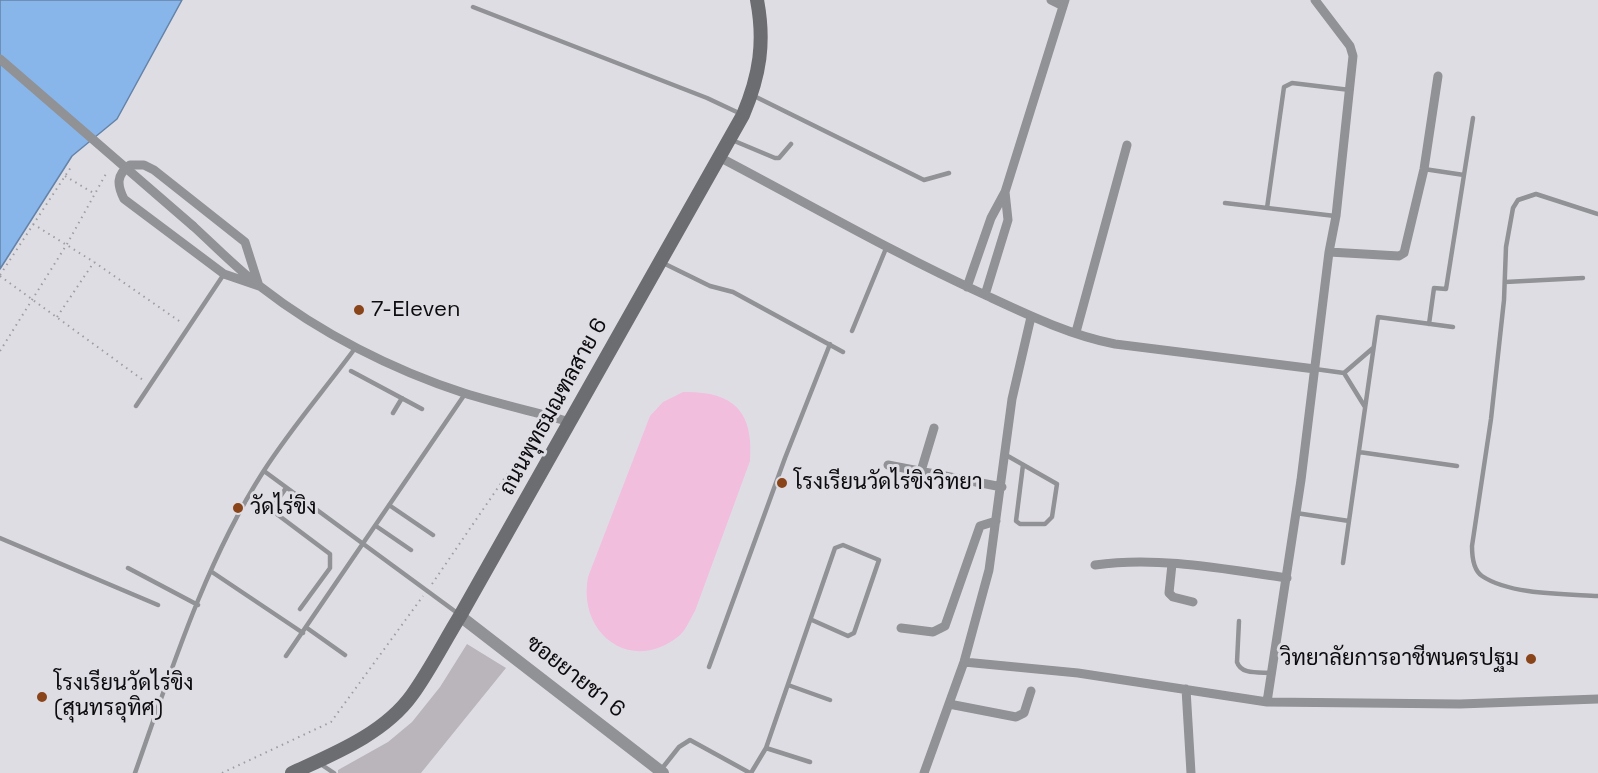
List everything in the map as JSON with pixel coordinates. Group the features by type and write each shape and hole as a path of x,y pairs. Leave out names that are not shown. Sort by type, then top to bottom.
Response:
{"main road":[{"name":"ถนนพุทธมณฑลสาย 6","path":"292,773 363,737 388,719 411,697 460,616 743,115 758,75 762,46 756,0"}],"street":[{"path":"967,287 991,218 1005,192 1064,3 1051,0"},
{"path":"1267,702 1316,369 1351,90 1353,56 1350,46 1315,0"},
{"path":"0,59 259,286 302,316 356,346 465,394 570,422"},
{"path":"1329,252 1399,256 1404,253 1424,169 1438,76"},
{"path":"1076,332 1126,145"},
{"path":"719,157 967,287 1031,317 1094,340 1316,369"},
{"path":"130,165 144,165 154,170 245,242 259,286 224,274 124,199 118,188 119,178 124,169 130,165"},
{"path":"985,295 1008,220 1005,192"},
{"path":"924,773 964,662 989,570 1002,487 1012,399 1031,317"},
{"path":"921,471 934,428"},
{"path":"888,465 1002,487"},
{"path":"901,628 933,632 945,626 980,526 996,521"},
{"path":"1095,565 1122,561 1172,564 1287,578"},
{"path":"1172,564 1169,592 1173,597 1193,602"},
{"name":"ซอยยายชา 6","path":"460,616 660,772"},
{"path":"964,662 1078,673 1267,702 1460,704 1598,699"},
{"path":"1186,689 1191,773"},
{"path":"949,704 1016,717 1024,713 1031,691"}],"lane":[{"path":"473,7 707,98 743,115"},
{"path":"1267,208 1284,87 1292,83 1351,90"},
{"path":"751,95 924,180 949,173"},
{"path":"1429,324 1434,288 1446,289 1473,118"},
{"path":"730,139 775,158 783,155 791,144"},
{"path":"1424,169 1464,175"},
{"path":"1598,214 1536,194 1518,200 1513,208 1509,224 1491,419 1472,546 1472,560 1480,576 1502,585 1598,596"},
{"path":"1225,203 1336,216"},
{"path":"852,332 888,246"},
{"path":"661,262 710,286 733,292 843,352"},
{"path":"136,406 224,274"},
{"path":"1505,282 1583,278"},
{"path":"1343,563 1378,317 1453,327"},
{"path":"709,667 785,458 830,344"},
{"path":"135,773 212,572 264,471 356,346"},
{"path":"1344,374 1373,348"},
{"path":"1316,369 1344,374 1365,407"},
{"path":"351,371 423,409"},
{"path":"286,656 465,394"},
{"path":"393,413 402,398"},
{"path":"1359,452 1457,466"},
{"path":"1006,454 1057,484 1059,488 1052,517 1045,524 1020,524 1016,521 1023,465"},
{"path":"264,471 460,616"},
{"path":"271,510 286,488"},
{"path":"262,503 330,554 330,568 300,609"},
{"path":"389,505 433,535"},
{"path":"1296,513 1349,521"},
{"path":"376,526 411,550"},
{"path":"0,538 158,605"},
{"path":"660,772 679,747 690,740 751,773 766,748 838,545 879,560 854,633 849,636 812,620"},
{"path":"128,568 198,605"},
{"path":"212,572 345,655"},
{"path":"1239,621 1237,662 1239,668 1244,671 1272,673"},
{"path":"788,685 830,700"},
{"path":"766,748 810,762"},
{"path":"317,761 334,773"}],"path":[{"path":"71,167 0,276 150,386"},
{"path":"0,350 67,244 107,172"},
{"path":"65,176 95,194"},
{"path":"33,224 67,244 189,328"},
{"path":"57,317 94,262"},
{"path":"222,773 331,722 427,592 536,432"}],"shaded area":[{"path":"683,392 715,395 736,407 743,416 748,429 750,461 695,611 684,630 662,646 644,651 627,650 612,643 600,631 591,616 587,598 588,577 650,416 663,402"}],"water":[{"path":"0,0 182,0 117,119 72,156 0,269"}],"building":[{"path":"467,644 506,668 421,773 338,773 338,770 388,742 412,722 440,687"}],"place":[{"name":"7-Eleven","path":"359,310"},
{"name":"โรงเรียนวัดไร่ขิงวิทยา","path":"782,483"},
{"name":"วัดไร่ขิง","path":"238,508"},
{"name":"วิทยาลัยการอาชีพนครปฐม","path":"1531,659"},
{"name":"โรงเรียนวัดไร่ขิง (สุนทรอุทิศ)","path":"42,697"}]}
